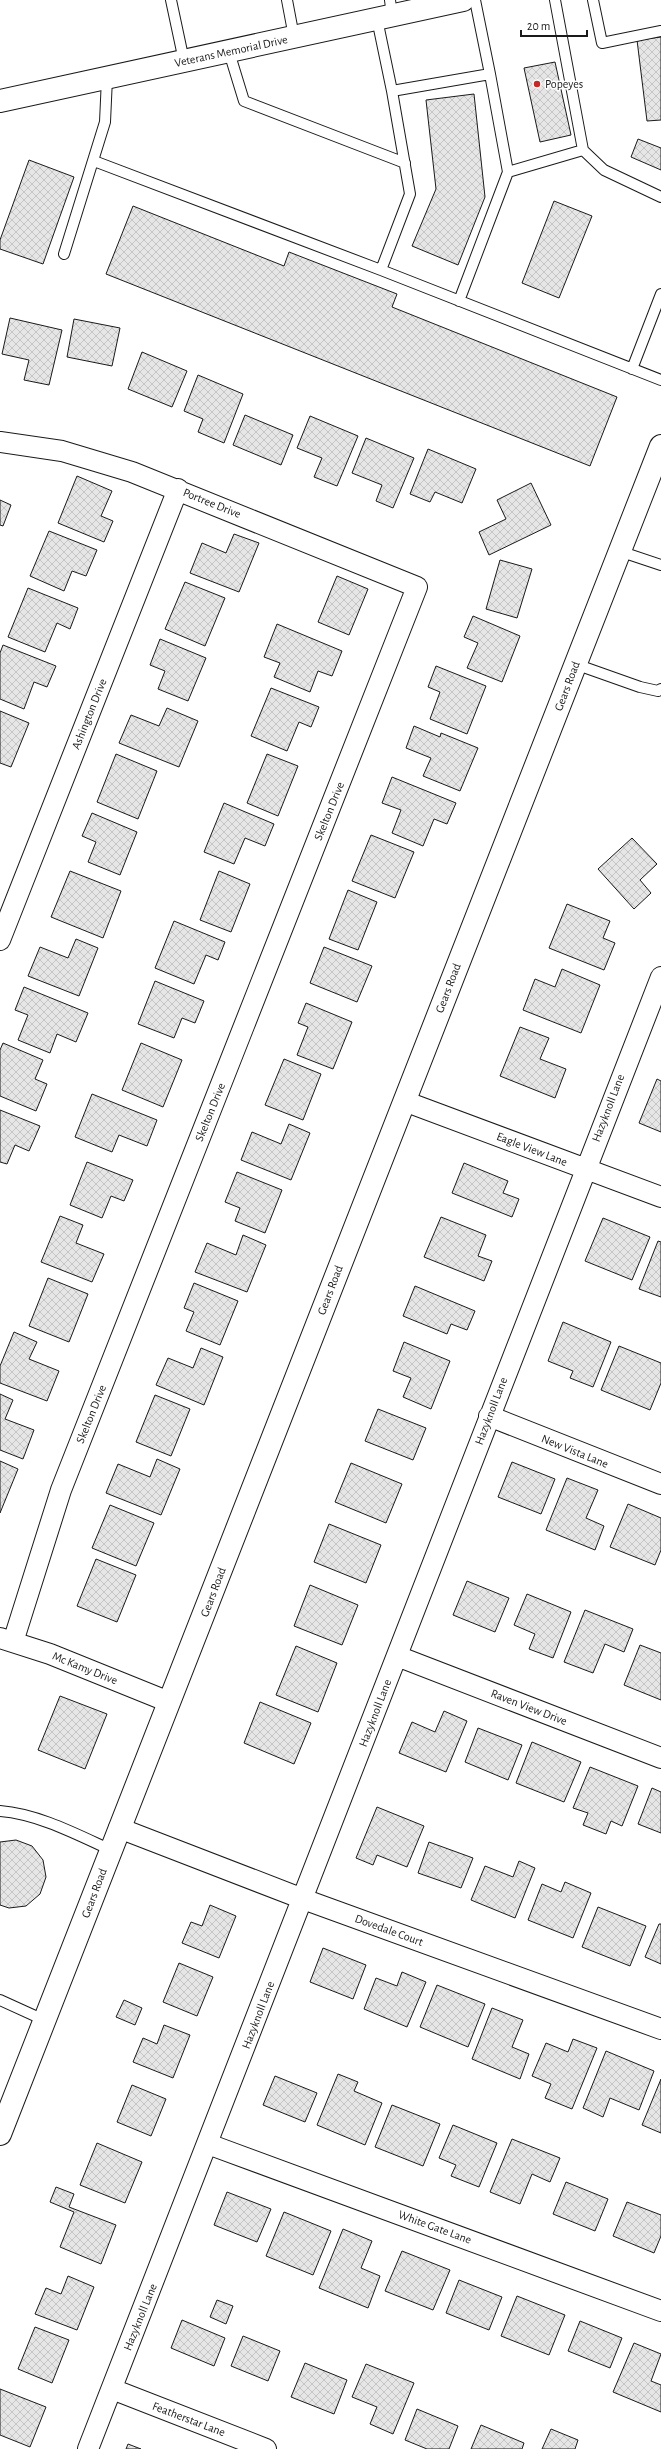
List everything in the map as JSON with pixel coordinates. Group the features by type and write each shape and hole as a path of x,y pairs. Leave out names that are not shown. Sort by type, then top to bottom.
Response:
{"main road":[{"name":"Veterans Memorial Drive","path":"0,101 294,37 386,11 463,0"},
{"name":"Gears Road","path":"0,2134 661,446"}],"street":[{"name":"Portree Drive","path":"0,442 62,451 178,489 417,586"},
{"name":"Ashington Drive","path":"0,940 178,489"},
{"name":"Skelton Drive","path":"6,1640 61,1490 417,586"},
{"name":"Hazyknoll Lane","path":"88,2449 661,977"},
{"name":"Eagle View Lane","path":"404,1101 661,1197"},
{"name":"New Vista Lane","path":"489,1416 661,1484"},
{"name":"Mc Kamy Drive","path":"6,1640 169,1702"},
{"name":"Raven View Drive","path":"397,1656 661,1758"},
{"name":"Dovedale Court","path":"119,1828 303,1899 661,2029"},
{"name":"White Gate Lane","path":"208,2144 661,2311"},
{"name":"Featherstar Lane","path":"112,2389 266,2449"}],"lane":[{"path":"171,0 184,61"},
{"path":"287,0 294,37"},
{"path":"459,301 508,172 475,0"},
{"path":"555,0 583,150 604,170 661,197"},
{"path":"593,0 602,43 661,31"},
{"path":"381,270 410,194 392,91 386,11"},
{"path":"229,52 244,101 405,163"},
{"path":"392,91 490,74"},
{"path":"64,254 105,122 107,78"},
{"path":"508,172 583,150"},
{"path":"94,161 381,270 661,380"},
{"path":"632,369 661,294"},
{"path":"619,551 661,564"},
{"path":"575,664 640,687 658,691 661,689"},
{"path":"0,1811 13,1812 70,1831 111,1850"},
{"path":"0,2000 44,2020"}],"building":[{"path":"661,37 661,120 647,121 637,40"},
{"path":"555,62 571,135 540,142 524,68"},
{"path":"474,94 485,197 458,265 412,246 436,189 426,100"},
{"path":"638,139 661,148 661,170 631,157"},
{"path":"29,160 74,177 43,264 0,249 0,240"},
{"path":"554,201 592,216 559,298 522,283"},
{"path":"133,206 284,266 289,252 397,294 392,307 617,397 590,466 106,274"},
{"path":"10,318 62,330 49,385 24,380 29,360 2,354"},
{"path":"74,319 120,328 112,366 67,357"},
{"path":"142,352 187,371 172,407 128,389"},
{"path":"198,375 243,394 224,443 198,432 203,419 184,411"},
{"path":"245,415 293,435 281,465 233,445"},
{"path":"310,416 358,436 337,486 314,477 322,458 297,448"},
{"path":"366,438 414,458 393,508 376,501 382,485 352,473"},
{"path":"428,449 476,469 462,503 435,492 430,502 410,494"},
{"path":"77,476 112,491 101,516 113,521 104,542 58,523"},
{"path":"531,483 551,525 489,555 479,532 506,519 497,500"},
{"path":"0,500 11,505 3,526 0,525"},
{"path":"49,531 97,550 86,576 72,571 64,591 30,576"},
{"path":"234,534 259,543 239,592 190,573 202,543 226,553"},
{"path":"500,560 532,569 517,618 486,609"},
{"path":"337,576 368,589 349,635 318,622"},
{"path":"185,582 225,598 205,646 165,629"},
{"path":"28,588 78,608 70,629 57,623 45,652 8,637"},
{"path":"473,616 520,636 502,682 467,668 478,643 464,637"},
{"path":"277,624 342,651 332,676 318,671 310,692 274,677 280,663 264,657"},
{"path":"160,639 206,658 188,701 158,689 165,671 150,665"},
{"path":"3,645 56,666 47,687 34,682 24,709 0,699 0,653"},
{"path":"436,666 486,686 467,734 430,719 440,692 428,687"},
{"path":"271,688 319,707 311,727 299,722 287,751 251,736"},
{"path":"167,708 198,721 179,767 119,743 131,715 159,726"},
{"path":"0,711 29,723 11,767 0,763"},
{"path":"414,726 440,737 441,733 478,748 460,791 423,776 431,758 406,748"},
{"path":"116,754 157,771 138,819 97,802"},
{"path":"267,754 298,766 278,816 247,803"},
{"path":"392,777 456,803 447,824 434,819 423,846 392,833 401,810 382,803"},
{"path":"224,803 274,824 265,846 245,838 234,864 204,852"},
{"path":"92,813 137,832 120,875 88,862 96,842 82,836"},
{"path":"371,835 414,852 395,898 352,881"},
{"path":"632,838 657,864 640,880 651,893 634,909 598,869"},
{"path":"70,871 121,891 103,938 51,917"},
{"path":"219,871 250,884 231,932 200,920"},
{"path":"348,890 377,902 358,950 329,939"},
{"path":"567,904 610,921 603,938 615,943 604,970 549,948"},
{"path":"174,921 225,942 218,960 206,955 194,984 155,968"},
{"path":"76,939 98,948 79,996 28,976 40,947 68,958"},
{"path":"324,947 372,966 357,1002 310,983"},
{"path":"562,969 600,985 581,1033 523,1010 535,979 555,987"},
{"path":"155,981 204,1001 195,1023 182,1018 174,1038 138,1024"},
{"path":"24,987 88,1013 76,1042 57,1034 50,1053 18,1040 28,1015 15,1010"},
{"path":"306,1003 352,1022 333,1069 297,1055 308,1027 298,1023"},
{"path":"520,1027 549,1038 540,1059 566,1069 555,1098 500,1076"},
{"path":"3,1043 43,1060 35,1079 47,1084 36,1111 0,1096 0,1050"},
{"path":"141,1043 182,1060 163,1107 122,1090"},
{"path":"284,1059 321,1074 303,1120 265,1105"},
{"path":"657,1079 661,1081 661,1132 639,1123"},
{"path":"92,1094 157,1120 147,1146 119,1135 112,1152 75,1137"},
{"path":"0,1110 40,1126 29,1151 15,1145 7,1164 0,1162"},
{"path":"289,1124 310,1133 291,1180 241,1160 252,1132 281,1144"},
{"path":"87,1162 133,1180 124,1201 111,1196 102,1218 70,1205"},
{"path":"464,1163 508,1181 503,1193 519,1199 512,1217 452,1193"},
{"path":"237,1172 282,1190 265,1233 235,1221 240,1208 225,1202"},
{"path":"60,1216 83,1225 76,1243 104,1254 92,1282 41,1262"},
{"path":"441,1217 486,1235 478,1256 492,1261 484,1281 424,1257"},
{"path":"603,1218 650,1237 632,1280 585,1261"},
{"path":"243,1235 266,1245 247,1292 195,1272 207,1243 236,1255"},
{"path":"658,1241 661,1242 661,1297 639,1289"},
{"path":"48,1278 88,1294 69,1342 29,1326"},
{"path":"194,1283 238,1301 220,1345 186,1331 194,1312 184,1308"},
{"path":"415,1286 475,1311 467,1330 451,1324 447,1334 403,1316"},
{"path":"563,1322 611,1342 593,1387 570,1378 573,1371 548,1361"},
{"path":"14,1332 37,1342 29,1359 59,1371 47,1401 0,1383 0,1366"},
{"path":"404,1342 450,1361 431,1409 403,1397 411,1378 393,1371"},
{"path":"619,1346 661,1363 661,1383 650,1410 601,1390"},
{"path":"201,1348 223,1357 204,1405 156,1385 168,1358 193,1368"},
{"path":"0,1394 13,1400 5,1419 34,1430 23,1459 0,1450"},
{"path":"155,1395 190,1409 171,1456 136,1442"},
{"path":"378,1409 426,1428 413,1460 365,1441"},
{"path":"157,1459 180,1469 161,1515 106,1493 118,1464 150,1477"},
{"path":"0,1461 18,1469 0,1513"},
{"path":"512,1462 555,1479 541,1514 498,1497"},
{"path":"351,1463 402,1484 386,1523 335,1502"},
{"path":"567,1478 598,1490 586,1518 604,1526 595,1550 546,1530"},
{"path":"628,1504 661,1518 661,1550 655,1565 610,1547"},
{"path":"110,1505 154,1523 136,1566 92,1548"},
{"path":"329,1524 381,1545 366,1583 314,1562"},
{"path":"96,1559 136,1575 117,1622 77,1606"},
{"path":"467,1581 509,1598 495,1632 453,1615"},
{"path":"310,1585 358,1605 342,1645 294,1626"},
{"path":"527,1594 571,1612 553,1658 529,1649 535,1634 514,1625"},
{"path":"585,1610 633,1629 624,1652 605,1644 593,1673 564,1662"},
{"path":"640,1645 661,1653 661,1700 624,1685"},
{"path":"296,1646 337,1663 318,1712 276,1695"},
{"path":"60,1696 107,1714 85,1769 38,1750"},
{"path":"260,1702 311,1723 294,1764 244,1743"},
{"path":"444,1711 467,1721 446,1772 399,1753 412,1722 435,1732"},
{"path":"478,1728 522,1745 508,1780 465,1762"},
{"path":"532,1742 581,1762 564,1802 516,1783"},
{"path":"590,1767 638,1786 622,1826 611,1821 606,1834 583,1825 588,1813 573,1808"},
{"path":"652,1788 661,1792 661,1833 638,1824"},
{"path":"377,1807 424,1826 407,1867 377,1855 373,1865 356,1858"},
{"path":"16,1840 32,1846 43,1860 46,1877 40,1894 26,1906 9,1908 0,1905 0,1842"},
{"path":"429,1842 473,1858 461,1888 418,1873"},
{"path":"519,1861 535,1868 515,1918 471,1900 485,1866 513,1877"},
{"path":"565,1882 591,1893 573,1938 528,1920 542,1884 561,1892"},
{"path":"210,1905 236,1916 219,1958 182,1943 191,1922 202,1926"},
{"path":"598,1907 646,1926 630,1966 582,1947"},
{"path":"659,1924 661,1924 661,1964 645,1957"},
{"path":"323,1948 366,1965 353,1999 310,1982"},
{"path":"179,1963 213,1977 197,2016 163,2002"},
{"path":"402,1972 426,1982 407,2027 364,2009 376,1978 397,1986"},
{"path":"437,1985 485,2004 468,2047 420,2027"},
{"path":"124,2000 142,2008 135,2025 116,2017"},
{"path":"492,2008 523,2020 512,2047 529,2054 520,2079 472,2059"},
{"path":"164,2025 190,2035 173,2078 133,2062 143,2038 157,2044"},
{"path":"573,2039 597,2048 572,2109 545,2098 551,2084 532,2076 546,2043 568,2052"},
{"path":"606,2051 654,2071 639,2110 610,2098 603,2117 583,2108"},
{"path":"338,2074 358,2082 354,2091 382,2103 365,2145 317,2125"},
{"path":"275,2076 317,2093 305,2122 263,2105"},
{"path":"661,2079 661,2133 642,2125"},
{"path":"132,2085 166,2099 151,2136 117,2122"},
{"path":"392,2105 440,2124 423,2166 375,2147"},
{"path":"453,2125 497,2143 479,2187 451,2176 456,2165 439,2158"},
{"path":"512,2139 560,2158 550,2182 532,2174 520,2204 490,2192"},
{"path":"97,2143 142,2162 125,2203 80,2185"},
{"path":"566,2182 608,2199 595,2231 553,2214"},
{"path":"56,2187 74,2194 69,2207 116,2225 101,2264 60,2247 74,2212 50,2202"},
{"path":"227,2192 271,2209 257,2242 214,2225"},
{"path":"627,2202 661,2215 661,2236 654,2253 613,2236"},
{"path":"284,2212 331,2231 313,2275 266,2256"},
{"path":"343,2229 372,2241 361,2268 380,2276 368,2308 319,2288"},
{"path":"402,2251 450,2270 433,2310 385,2291"},
{"path":"68,2276 94,2287 77,2330 35,2314 46,2288 61,2294"},
{"path":"459,2280 502,2297 489,2330 446,2313"},
{"path":"517,2296 565,2315 549,2355 501,2336"},
{"path":"217,2300 233,2306 226,2324 210,2317"},
{"path":"182,2320 225,2338 214,2366 171,2348"},
{"path":"580,2321 622,2338 610,2368 568,2351"},
{"path":"35,2327 69,2340 52,2383 18,2369"},
{"path":"243,2336 280,2351 268,2381 231,2366"},
{"path":"634,2343 661,2354 651,2381 661,2385 661,2412 613,2392"},
{"path":"305,2363 347,2380 334,2414 291,2397"},
{"path":"366,2364 414,2383 393,2434 370,2424 377,2407 352,2397"},
{"path":"0,2389 46,2407 30,2447 0,2435"},
{"path":"417,2409 458,2426 449,2449 427,2449 405,2440"},
{"path":"481,2425 524,2443 522,2449 471,2449"},
{"path":"551,2429 578,2440 575,2449 542,2449"},
{"path":"128,2444 141,2449 126,2449"}],"place":[{"name":"Popeyes","path":"537,84"}]}
